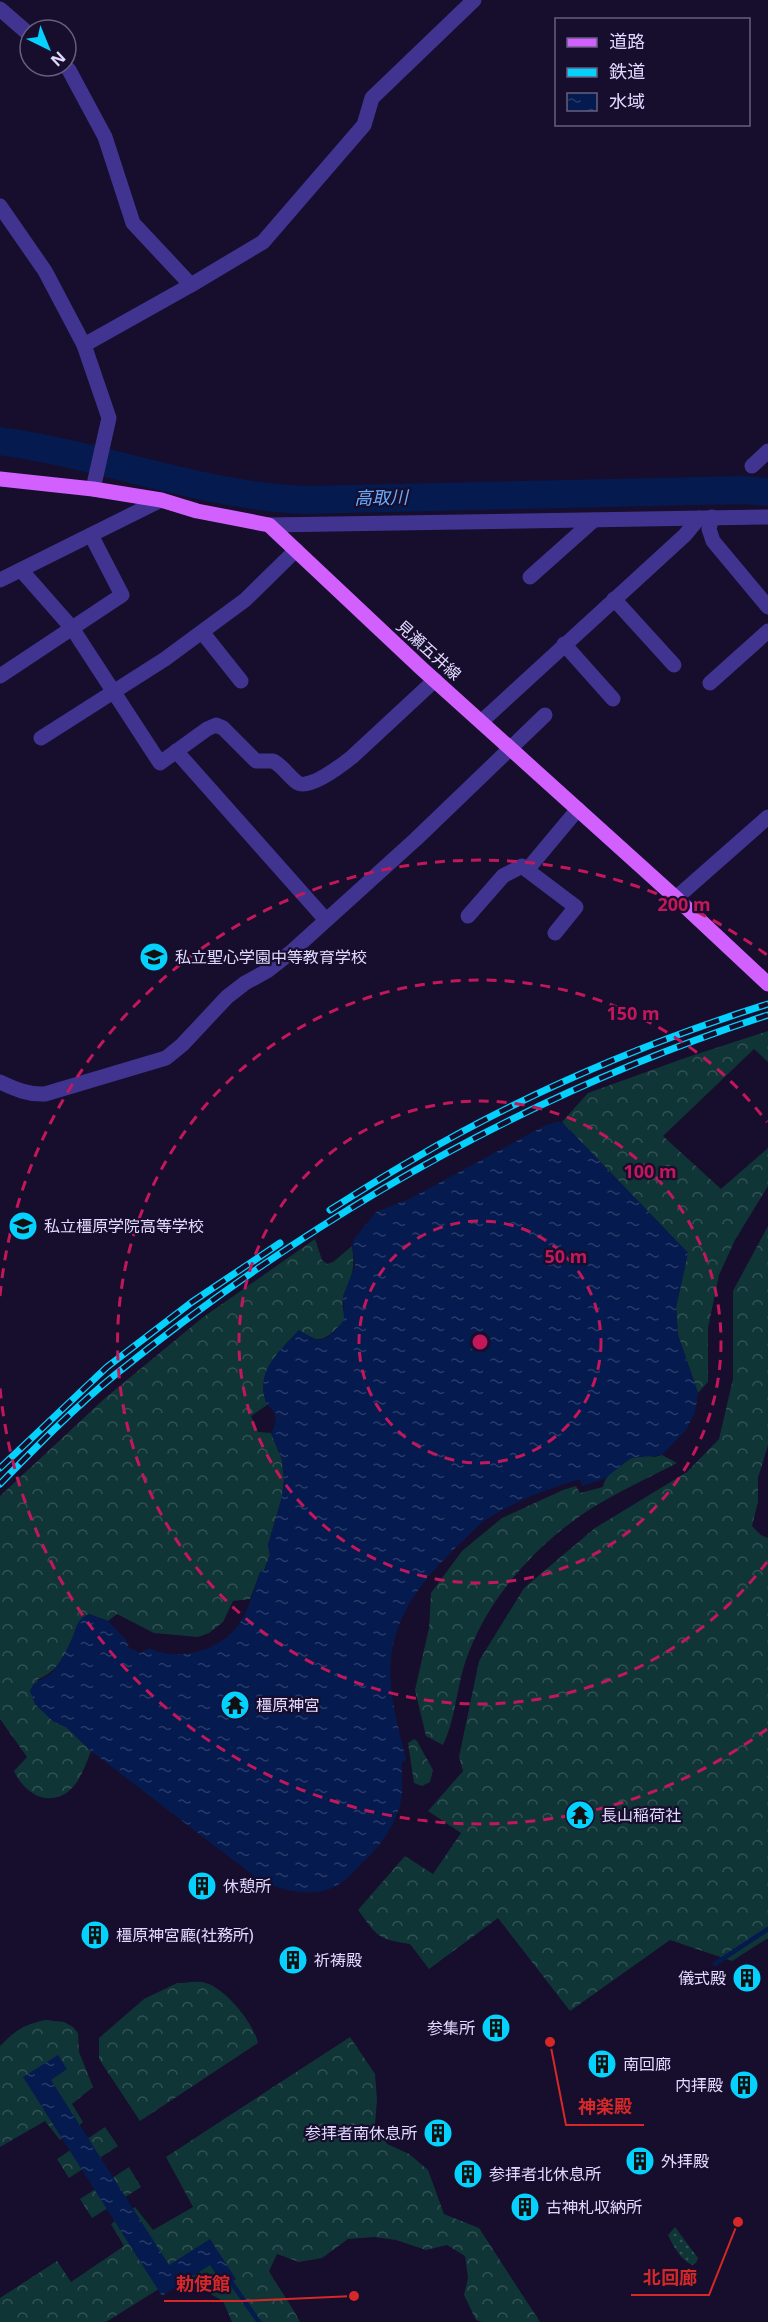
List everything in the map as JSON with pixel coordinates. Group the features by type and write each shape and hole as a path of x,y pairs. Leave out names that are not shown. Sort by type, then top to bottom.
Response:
{"main road":[{"path":"0,479 94,485 197,511 269,525"},
{"name":"見瀬五井線","path":"269,525 768,984"}],"street":[{"path":"84,345 192,285 263,242 364,125 372,98 474,0"},
{"path":"0,9 18,25"},
{"path":"73,78 105,137 133,223 192,285"},
{"path":"0,206 45,272 84,345 109,418 94,485"},
{"path":"752,466 768,451"},
{"path":"0,580 162,501"},
{"path":"269,525 705,517 768,518"},
{"path":"482,721 705,517"},
{"path":"705,517 713,541 768,607"},
{"path":"530,577 594,520"},
{"path":"0,676 123,595 91,535"},
{"path":"41,738 165,659 202,632 245,600 296,550"},
{"path":"21,570 72,628 160,763 216,725 223,728 256,761 273,761 300,784 306,785 352,757 435,680"},
{"path":"614,599 674,665"},
{"path":"202,632 241,681"},
{"path":"710,683 768,632"},
{"path":"564,644 613,699"},
{"path":"0,1082 22,1092 34,1095 45,1094 165,1058 182,1045 227,997 245,982 267,971 436,821 544,715"},
{"path":"176,751 326,920"},
{"path":"527,870 578,809"},
{"path":"676,898 768,817"},
{"path":"468,916 503,876 522,866 576,907 555,933"}],"green space":[{"path":"768,1031 768,1062 754,1049 663,1136 721,1189 768,1148 768,1186 735,1240 719,1275 708,1328 708,1382 698,1393 678,1335 676,1307 688,1253 562,1122 588,1093"},
{"path":"768,1226 768,1445 758,1478 758,1502 752,1526 768,1538 768,1938 732,1961 670,1940 570,2011 498,1918 429,1969 410,1944 379,1935 358,1910 405,1856 433,1874 461,1833 428,1811 463,1771 459,1757 479,1661 524,1588 595,1528 687,1472 719,1439 733,1379 733,1291"},
{"path":"315,1239 322,1260 327,1264 333,1262 352,1246 353,1269 343,1303 344,1319 335,1330 321,1339 313,1338 299,1330 270,1364 264,1382 267,1405 251,1416 258,1432 271,1433 282,1460 284,1480 282,1497 268,1545 270,1555 250,1599 233,1601 223,1622 209,1633 198,1637 154,1633 117,1614 108,1621 89,1614 85,1617 77,1626 66,1653 58,1664 44,1677 38,1679 35,1704 53,1721 66,1727 91,1751 77,1782 69,1791 52,1798 43,1798 34,1794 20,1781 14,1771 27,1757 0,1719 0,1496 104,1399 202,1318"},
{"path":"641,1455 655,1457 662,1455 677,1463 581,1515 535,1553 506,1587 481,1625 464,1666 450,1726 443,1745 426,1736 415,1690 429,1628 431,1593 462,1551 502,1518 563,1490 576,1486 580,1493 603,1487 612,1471 629,1459"},
{"path":"414,1739 433,1770 430,1782 422,1786 414,1783 408,1743"},
{"path":"203,1982 222,1992 245,2017 258,2043 140,2121 99,2059 99,2038 144,1999 177,1983"},
{"path":"45,2020 64,2022 78,2033 79,2052 93,2087 72,2104 83,2122 60,2140 45,2121 0,2147 0,2046 20,2029"},
{"path":"350,2037 375,2074 377,2100 375,2124 387,2144 409,2154 428,2170 444,2214 479,2228 540,2322 482,2322 476,2320 464,2295 468,2278 465,2256 447,2245 426,2250 396,2240 374,2237 348,2239 322,2258 299,2262 277,2254 269,2271 300,2322 232,2322 223,2301 207,2292 186,2272 106,2322 0,2322 0,2298 57,2261 71,2282 124,2246 111,2224 135,2207 153,2230 193,2207 166,2157"},
{"path":"105,2127 118,2146 69,2178 57,2159"},
{"path":"129,2167 141,2187 92,2218 80,2199"},
{"path":"675,2227 698,2258 696,2263 692,2265 684,2260 672,2244 668,2235"}],"water":[{"path":"562,1122 688,1253 676,1307 678,1335 698,1393 695,1412 686,1430 662,1455 631,1458 604,1479 582,1486 580,1479 520,1501 484,1521 430,1574 402,1618 392,1651 392,1692 406,1760 402,1762 401,1803 390,1830 353,1873 335,1887 324,1891 302,1892 268,1884 258,1879 91,1751 66,1727 53,1721 35,1704 30,1691 35,1683 54,1670 68,1648 79,1622 89,1614 108,1621 126,1640 129,1648 141,1653 149,1648 174,1654 200,1651 223,1640 233,1631 247,1610 260,1572 264,1570 270,1555 268,1545 282,1497 284,1480 282,1460 271,1433 275,1425 275,1418 273,1410 267,1405 264,1393 266,1372 270,1363 299,1330 314,1339 321,1340 328,1337 341,1324 344,1319 343,1296 355,1266 352,1246 354,1239 376,1212 411,1198 544,1126"},
{"path":"58,2055 67,2069 51,2080 169,2265 210,2239 236,2279 224,2287 210,2265 162,2296 23,2077"}],"waterway":[{"name":"高取川","path":"0,441 38,447 228,491 305,500 743,490 768,492"},
{"path":"715,1964 768,1929"},
{"path":"231,2282 259,2322"}],"railway":[{"path":"330,1210 454,1136 541,1092 630,1053 768,1004"},
{"path":"0,1484 71,1413 116,1374 267,1262 345,1212 426,1164 509,1121 593,1082 680,1046 768,1015"},
{"path":"0,1468 107,1367 192,1302 280,1243"}],"place":[{"name":"私立聖心学園中等教育学校","path":"154,957"},
{"name":"私立橿原学院高等学校","path":"23,1226"},
{"name":"橿原神宮","path":"235,1705"},
{"name":"長山稲荷社","path":"580,1815"},
{"name":"休憩所","path":"202,1886"},
{"name":"橿原神宮廳(社務所)","path":"95,1935"},
{"name":"祈祷殿","path":"293,1960"},
{"name":"儀式殿","path":"747,1978"},
{"name":"参集所","path":"496,2028"},
{"name":"神楽殿","path":"550,2042"},
{"name":"南回廊","path":"602,2064"},
{"name":"内拝殿","path":"744,2085"},
{"name":"参拝者南休息所","path":"438,2133"},
{"name":"外拝殿","path":"640,2161"},
{"name":"参拝者北休息所","path":"468,2174"},
{"name":"古神札収納所","path":"525,2207"},
{"name":"北回廊","path":"738,2222"},
{"name":"勅使館","path":"354,2296"}]}
